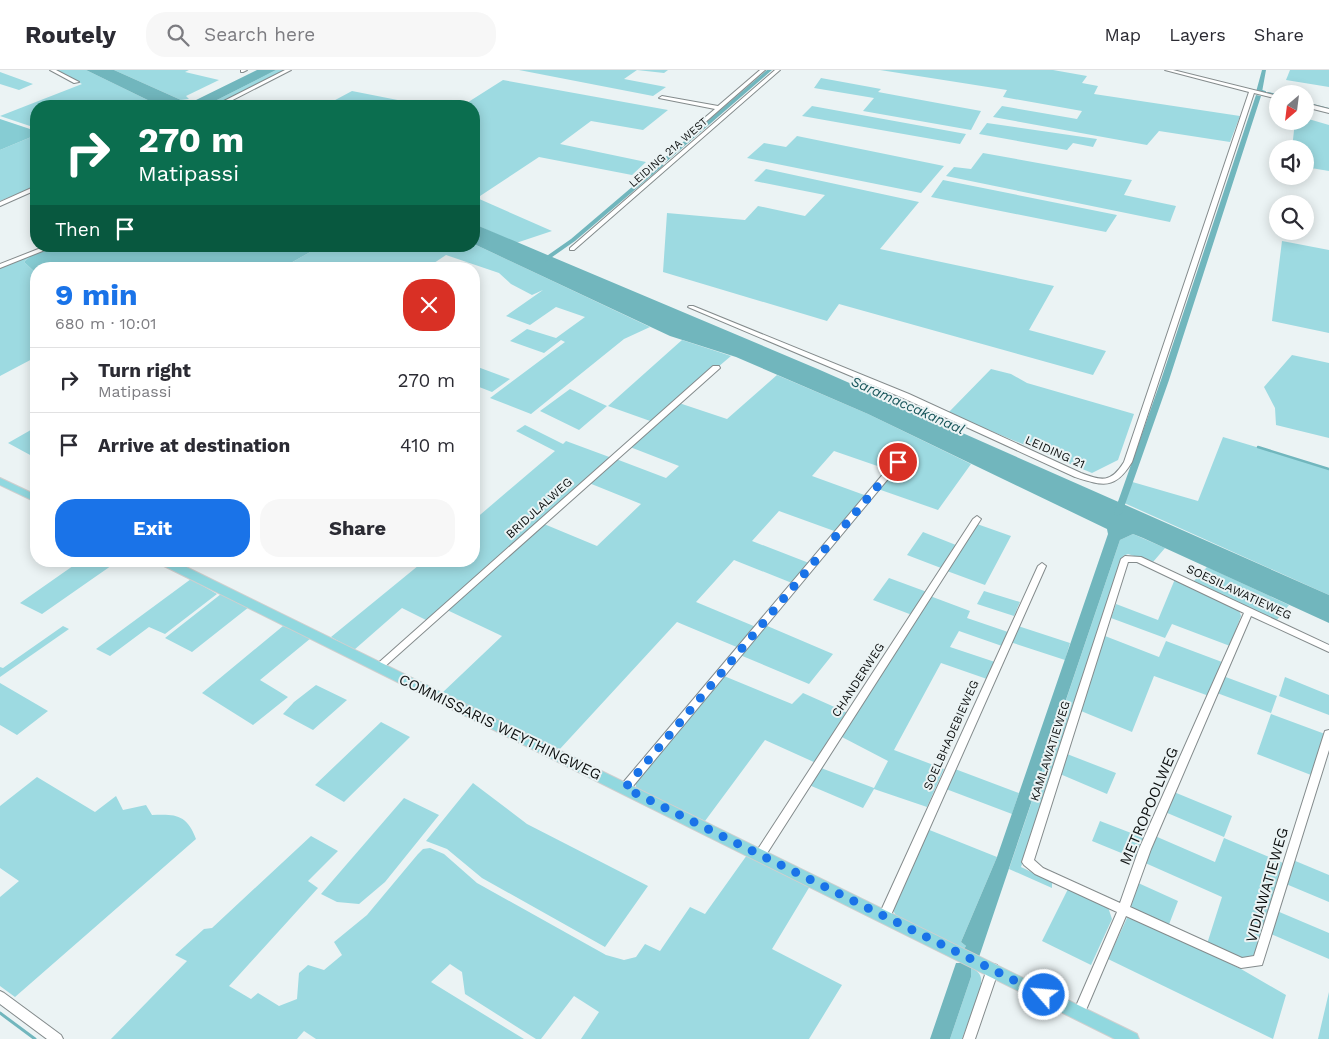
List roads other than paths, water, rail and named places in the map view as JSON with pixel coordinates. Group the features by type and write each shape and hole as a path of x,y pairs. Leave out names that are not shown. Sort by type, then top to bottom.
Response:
{"main road":[{"path":"0,481 30,496"},
{"name":"COMMISSARIS WEYTHINGWEG","path":"176,567 885,915 1131,1039"}],"street":[{"path":"52,70 76,82"},
{"path":"232,99 289,70"},
{"path":"692,131 763,70"},
{"name":"LEIDING 21A WEST","path":"572,249 778,70"},
{"path":"1167,70 1269,96"},
{"name":"LEIDING 21","path":"691,307 906,396 1078,475 1098,480 1114,480 1120,477 1131,454 1252,92"},
{"path":"662,98 720,108"},
{"path":"1314,107 1329,111"},
{"path":"0,204 30,191"},
{"path":"0,266 36,252"},
{"name":"BRIDJLALWEG","path":"379,667 716,368"},
{"path":"625,788 898,462"},
{"name":"CHANDERWEG","path":"760,855 977,520"},
{"name":"KAMLAWATIEWEG","path":"1124,908 1034,868 1028,858 1126,559 1138,559"},
{"name":"SOESILAWATIEWEG","path":"1138,559 1329,648"},
{"name":"SOELBHADEBIEWEG","path":"885,915 1032,584 1042,566"},
{"name":"METROPOOLWEG","path":"1079,1013 1124,908 1145,848 1250,611"},
{"name":"VIDIAWATIEWEG","path":"1124,908 1241,963 1258,961 1329,734"},
{"path":"969,1039 986,966"},
{"path":"0,997 57,1039"}],"waterway":[{"path":"692,137 770,70"},
{"path":"1259,92 1264,70"},
{"path":"1259,90 1265,92"},
{"path":"1118,513 1165,380 1258,96"},
{"path":"1314,105 1329,109"},
{"path":"663,162 690,139"},
{"path":"637,185 661,165"},
{"path":"543,261 573,240 635,187"},
{"path":"1258,447 1329,469"},
{"path":"0,1013 35,1039"}],"water label":[{"name":"Saramaccakanaal","path":"908,405"}]}
